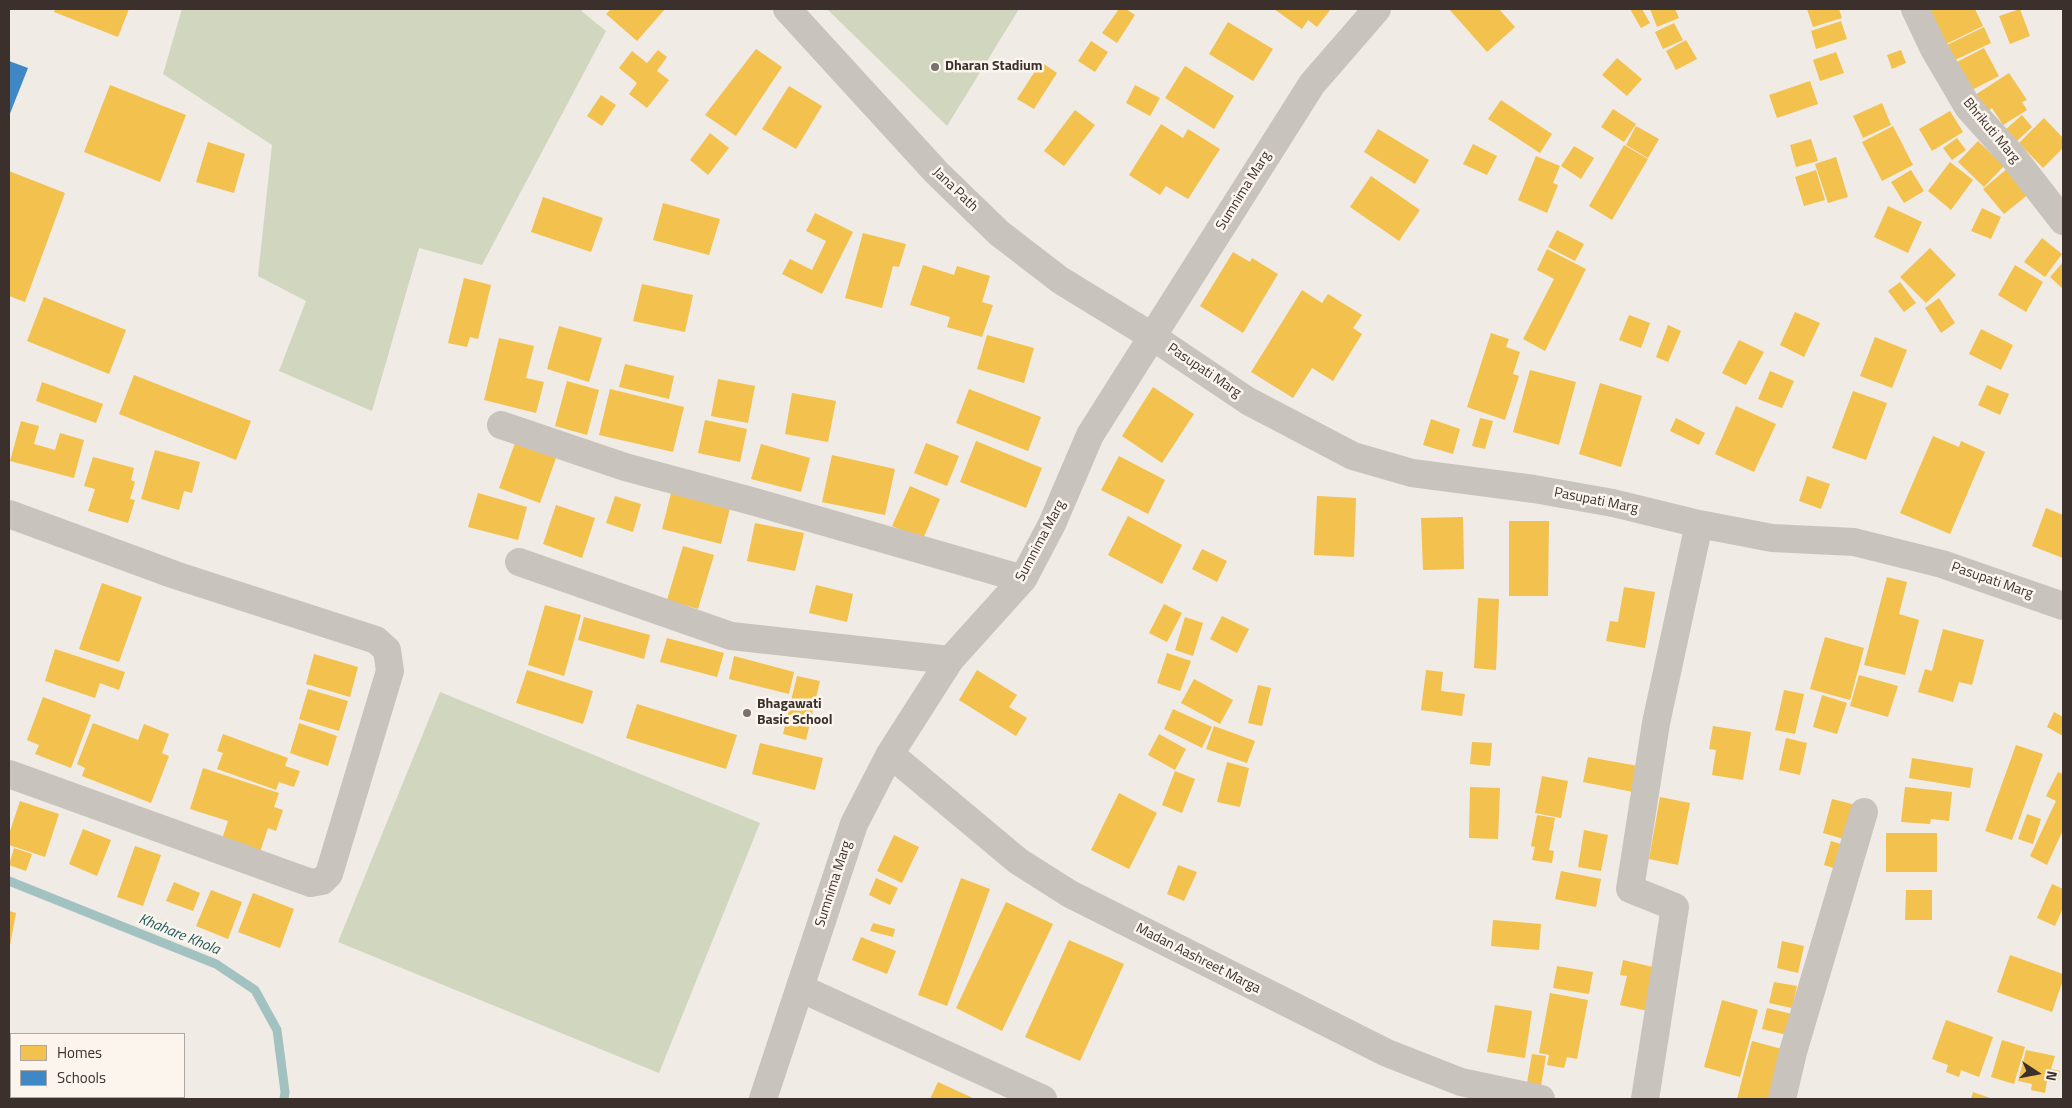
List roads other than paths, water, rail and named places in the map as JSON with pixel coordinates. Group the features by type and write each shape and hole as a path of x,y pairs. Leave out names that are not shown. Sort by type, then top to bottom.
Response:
{"street":[{"name":"Jana Path","path":"787,9 936,173 998,233 1060,280 1153,337"},
{"name":"Sumnima Marg","path":"763,1099 854,824 890,754 950,660 1023,580 1052,524 1090,435 1312,84 1377,9"},
{"name":"Bhrikuti Marg","path":"1915,9 1934,49 1968,107 2014,158 2062,217"},
{"name":"Pasupati Marg","path":"1153,337 1248,401 1353,456 1412,473 1534,489 1613,503 1700,524 1772,538 1854,542 1942,564 2063,606"},
{"path":"500,425 625,467 755,502 1023,580"},
{"path":"9,514 175,575 376,640 387,650 390,671 329,874 322,882 311,883 9,774"},
{"path":"1645,1099 1675,907 1630,889 1656,723 1700,524"},
{"path":"519,562 731,636 950,660"},
{"name":"Madan Aashreet Marga","path":"890,754 1018,860 1070,894 1378,1048 1459,1091 1541,1099"},
{"path":"1782,1099 1793,1052 1864,812"},
{"path":"800,988 1043,1099"}],"waterway":[{"name":"Khahare Khola","path":"9,881 216,964 255,990 277,1030 285,1092 284,1099"}],"place":[{"name":"Dharan Stadium","path":"935,67"},
{"name":"Bhagawati Basic School","path":"747,713"}]}
